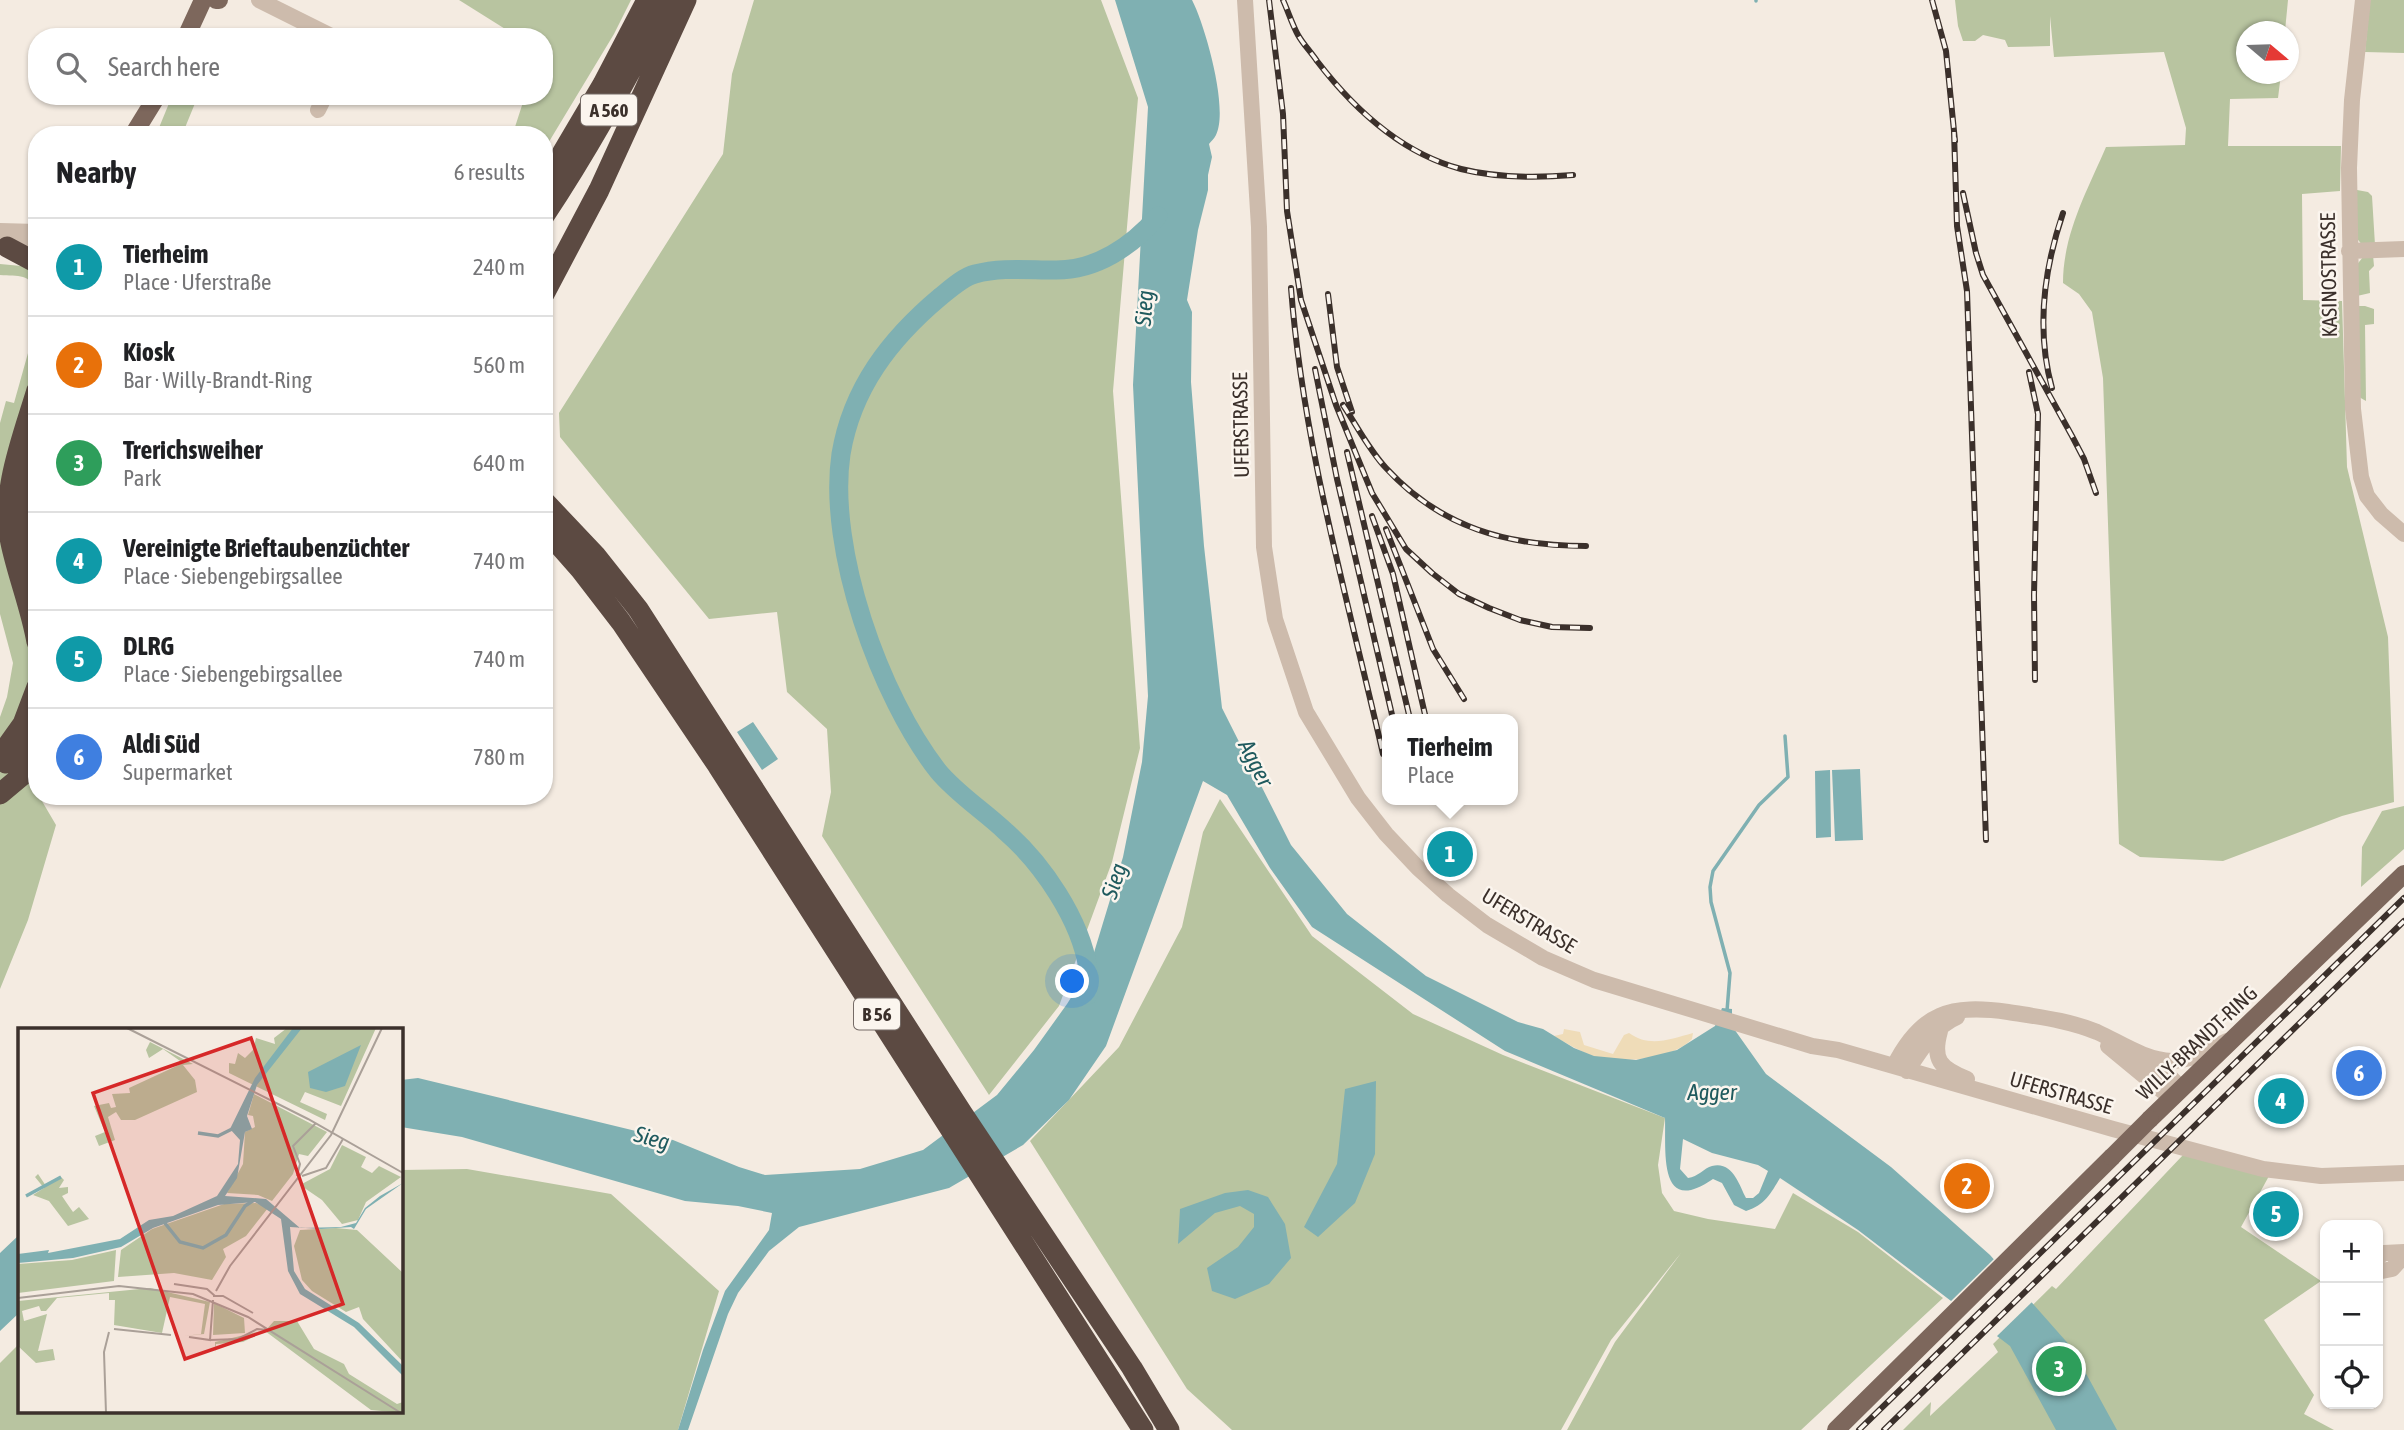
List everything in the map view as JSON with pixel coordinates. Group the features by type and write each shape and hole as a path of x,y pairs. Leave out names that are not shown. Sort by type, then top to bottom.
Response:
{"highway":[{"name":"A 560","path":"553,169 603,84 647,0"},
{"name":"A 560","path":"553,203 619,92 668,0"},
{"path":"553,277 599,190 686,0"},
{"path":"2,242 28,258"},
{"path":"28,423 13,477 9,512 10,542 28,609"},
{"path":"28,504 28,527"},
{"name":"B 56","path":"553,511 596,556 638,609 763,820 1007,1199 1116,1390 1143,1430"},
{"name":"B 56","path":"553,538 621,622 763,820"},
{"path":"0,755 23,724 28,711"},
{"path":"0,768 28,745"},
{"path":"0,794 28,771"},
{"path":"0,807 28,789"},
{"name":"B 56","path":"1007,1199 1132,1368 1169,1430"},
{"path":"1132,1368 1179,1430"},
{"path":"1116,1390 1134,1430"}],"main road":[{"path":"190,28 203,0"},
{"path":"139,126 152,105"},
{"path":"149,126 155,105"},
{"name":"WILLY-BRANDT-RING","path":"1836,1430 2153,1114 2404,874"}],"street":[{"path":"259,0 315,28"},
{"name":"UFERSTRASSE","path":"1245,0 1259,228 1264,547 1275,619 1306,712 1329,753 1365,807 1418,868 1487,925 1555,963 1594,980 1812,1046 2263,1169 2321,1176 2404,1173"},
{"name":"KASINOSTRASSE","path":"2363,0 2350,130 2349,251 2353,409 2361,477 2373,506 2404,534"},
{"path":"2,242 28,235"},
{"path":"2,242 28,246"},
{"path":"2349,251 2404,249"},
{"path":"1901,1069 1906,1043 1918,1030 1938,1017 1967,1009 2034,1014 2084,1027 2159,1059 2183,1060 2233,1039"},
{"path":"1901,1069 1941,1027 1960,1016 2007,1012"},
{"path":"1941,1027 1937,1052 1942,1066 1989,1089 1996,1096"},
{"path":"2084,1027 2154,1082 2176,1093"},
{"path":"2108,1046 2149,1086 2154,1101 2153,1114"},
{"path":"2129,1048 2168,1074 2176,1093"},
{"path":"2383,1254 2404,1254"},
{"path":"2383,1271 2392,1269 2404,1254"}],"green space":[{"path":"459,0 631,0 614,34 553,135 553,126 515,126 522,105 553,105 553,28 504,28"},
{"path":"754,0 1101,0 1138,98 1113,391 1140,748 1112,862 1059,1006 989,1095 822,836 831,792 827,729 787,692 777,612 709,619 560,437 559,413 723,154 732,74"},
{"path":"1955,0 2288,0 2286,21 2236,21 2236,84 2280,84 2278,98 2230,99 2228,146 2341,146 2340,191 2302,194 2303,300 2342,301 2347,467 2388,637 2394,802 2342,816 2223,861 2140,857 2119,844 2103,378 2092,312 2079,294 2063,283 2064,265 2077,213 2106,147 2185,145 2186,128 2164,52 2054,57 2050,16 2050,46 2008,47 2005,40 1983,35 1975,41 1963,41"},
{"path":"2370,0 2404,0 2404,53 2365,52"},
{"path":"168,105 194,105 186,126 160,126"},
{"path":"2357,190 2368,192 2372,196 2375,245 2363,246 2355,236"},
{"path":"2373,255 2374,266 2369,271 2370,293 2357,296 2355,267 2363,257"},
{"path":"0,264 28,267 28,280 18,276 0,275"},
{"path":"2356,306 2374,309 2374,324 2365,325 2366,401 2359,397"},
{"path":"28,353 28,392 21,415 28,575 28,689 6,739 28,777 28,805 44,805 56,825 28,920 0,989 0,717 7,697 13,663 0,614 0,423 6,401 14,403"},
{"path":"1220,799 1312,936 1413,1014 1503,1055 1665,1118 1658,1165 1662,1193 1674,1211 1775,1229 1793,1193 1858,1232 1943,1298 1801,1430 1567,1430 1615,1342 1681,1253 1611,1340 1561,1430 1232,1430 1187,1389 1030,1141 1119,1047 1182,927 1203,832"},
{"path":"2404,806 2404,849 2361,887 2362,847 2382,811"},
{"path":"2183,1155 2269,1176 2241,1227 2320,1282 2264,1320 2314,1395 2304,1414 2334,1430 1903,1430 1931,1402 1930,1416 1998,1352 1993,1344 2052,1286 2056,1289"},
{"path":"467,1169 611,1194 719,1291 678,1430 0,1430 0,1363 18,1345 18,1412 402,1412 402,1170"}],"sand":[{"path":"1564,1029 1580,1032 1584,1045 1613,1054 1624,1035 1629,1033 1652,1041 1693,1033 1692,1039 1672,1052 1617,1060 1593,1056 1554,1036 1563,1034"}],"water":[{"path":"1115,0 1192,0 1209,47 1220,106 1216,135 1209,144 1212,157 1208,190 1198,230 1187,300 1192,312 1191,382 1204,546 1222,708 1291,845 1347,914 1426,976 1518,1022 1543,1029 1574,1048 1594,1056 1636,1060 1677,1050 1715,1026 1722,1008 1732,1009 1732,1026 1766,1074 1891,1167 1990,1255 2072,1348 2117,1430 2056,1430 2010,1346 1858,1230 1780,1178 1763,1202 1746,1211 1734,1205 1722,1183 1713,1179 1695,1189 1682,1190 1674,1185 1666,1162 1665,1118 1505,1051 1312,927 1270,868 1227,795 1203,781 1106,1046 1069,1100 1023,1145 949,1188 799,1227 769,1251 738,1293 728,1314 688,1430 678,1430 725,1291 769,1230 772,1213 738,1206 685,1201 462,1137 402,1127 402,1080 418,1078 673,1140 765,1175 860,1169 923,1150 997,1095 1034,1050 1089,969 1123,857 1142,762 1148,696 1133,385 1148,107","holes":["1683,1139 1712,1153 1758,1165 1768,1171 1759,1193 1753,1198 1746,1198 1730,1170 1719,1165 1688,1178 1680,1169"]},
{"path":"753,722 778,759 762,770 737,732"},
{"path":"1860,769 1863,840 1835,841 1832,770"},
{"path":"1830,770 1831,837 1816,838 1815,771"},
{"path":"1376,1081 1375,1154 1355,1203 1318,1237 1304,1227 1337,1164 1345,1089"},
{"path":"1248,1190 1268,1197 1285,1224 1291,1258 1269,1284 1235,1299 1212,1291 1207,1268 1238,1247 1254,1227 1254,1214 1240,1206 1215,1213 1178,1244 1180,1209 1225,1193"},
{"path":"18,1236 18,1314 0,1331 0,1253"}],"pier":[{"path":"1996,1257 2033,1301 1995,1338 1949,1303"}],"waterway":[{"path":"1088,995 1089,972 1084,950 1058,894 1019,844 938,771 896,704 862,620 850,577 842,533 839,492 841,454 854,408 876,366 905,330 957,284 970,276 995,270 1069,269 1099,261 1125,247 1158,216"},
{"path":"1727,1011 1730,973 1711,902 1713,871 1759,805 1788,777 1785,736"}],"railway":[{"path":"1269,0 1283,114 1287,211 1301,300 1336,405 1372,493 1406,549 1459,594 1520,620 1552,627 1590,628"},
{"path":"1283,0 1300,38 1346,95 1380,127 1418,152 1461,169 1488,174 1545,177 1573,175"},
{"path":"1932,0 1946,51 1955,141"},
{"path":"1954,132 1957,226 1967,291 1986,840"},
{"path":"1963,193 1983,275 2084,459 2096,493"},
{"path":"2052,388 2044,344 2044,300 2051,256 2063,213"},
{"path":"1291,288 1297,347 1316,464 1382,750"},
{"path":"1328,294 1337,367 1352,412"},
{"path":"1315,369 1337,479 1392,714"},
{"path":"2029,372 2038,414 2035,680"},
{"path":"1343,405 1380,461 1407,489 1429,506 1477,530 1503,537 1557,545 1586,546"},
{"path":"1347,452 1409,714"},
{"path":"1372,516 1393,574 1425,714"},
{"path":"1386,529 1433,649 1464,699"},
{"path":"1859,1430 2404,898"},
{"path":"1884,1430 2404,921"}],"place":[{"name":"Tierheim","path":"1450,854"},
{"name":"Aldi Süd","path":"2359,1073"},
{"name":"Vereinigte Brieftaubenzüchter","path":"2281,1101"},
{"name":"Kiosk","path":"1967,1186"},
{"name":"DLRG","path":"2276,1214"},
{"name":"Trerichsweiher","path":"2059,1369"}],"water label":[{"name":"Sieg","path":"1144,308"},
{"name":"Agger","path":"1256,763"},
{"name":"Sieg","path":"1114,881"},
{"name":"Agger","path":"1712,1092"},
{"name":"Sieg","path":"652,1138"}]}
